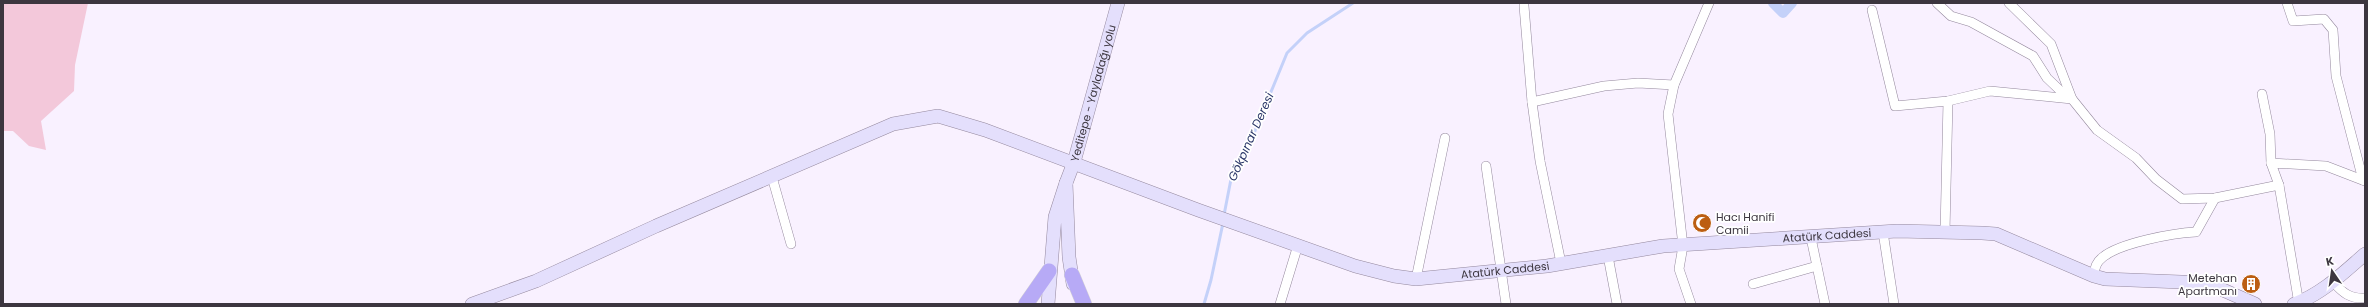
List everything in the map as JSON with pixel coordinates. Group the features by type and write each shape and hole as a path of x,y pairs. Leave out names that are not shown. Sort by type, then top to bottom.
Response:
{"highway":[{"path":"1026,304 1049,271"},
{"path":"1072,275 1084,304"}],"main road":[{"name":"Yeditepe - Yayladağı yolu","path":"1048,304 1049,271 1055,217 1074,162 1118,3"},
{"name":"Atatürk Caddesi","path":"472,304 536,281 656,226 893,124 938,116 985,130 1074,162 1198,210 1298,246 1375,271 1416,279 1561,263 1663,246 1812,238 1883,232 1944,232 1996,234 2094,276 2105,279 2207,283 2255,304"},
{"name":"Yeditepe - Yayladağı yolu","path":"1066,183 1072,275 1076,304"},
{"path":"2297,303 2334,282 2365,254"}],"street":[{"path":"1691,304 1679,269 1683,246 1668,114 1674,85 1709,3"},
{"path":"1937,3 1951,16 1971,22 2033,56 2047,78 2070,98 2097,130 2136,158 2156,179 2182,199 2215,198 2279,185"},
{"path":"2009,3 2051,44 2070,98"},
{"path":"2287,3 2294,21 2324,19 2333,30 2336,76 2364,180"},
{"path":"1524,6 1532,102 1540,161 1561,263"},
{"path":"1872,10 1895,106 1948,101 1990,90 2070,98"},
{"path":"1532,102 1604,86 1638,83 1674,85"},
{"path":"2262,94 2270,134 2272,163 2279,185 2297,303"},
{"path":"1944,232 1948,101"},
{"path":"1416,279 1445,138"},
{"path":"2272,163 2326,166 2364,180"},
{"path":"1486,166 1491,211 1506,304"},
{"path":"772,177 791,244"},
{"path":"2094,276 2097,264 2107,254 2156,237 2196,232 2215,198"},
{"path":"1883,232 1894,304"},
{"path":"1812,238 1825,304"},
{"path":"1280,304 1298,246"},
{"path":"1608,256 1617,304"},
{"path":"1753,284 1817,266"},
{"path":"2334,282 2344,294 2355,299 2365,298"}],"shaded area":[{"path":"3,3 88,3 75,65 74,91 41,121 46,150 29,146 13,131 3,131"}],"waterway":[{"name":"Gökpınar Deresi","path":"1224,215 1232,174 1250,143 1287,53 1307,33 1353,3"},
{"path":"1773,3 1783,13 1792,3"},
{"name":"Gökpınar Deresi","path":"1204,304 1211,280 1223,223"}],"place":[{"name":"Hacı Hanifi Camii","path":"1702,223"},
{"name":"Metehan Apartmanı","path":"2251,284"}]}
